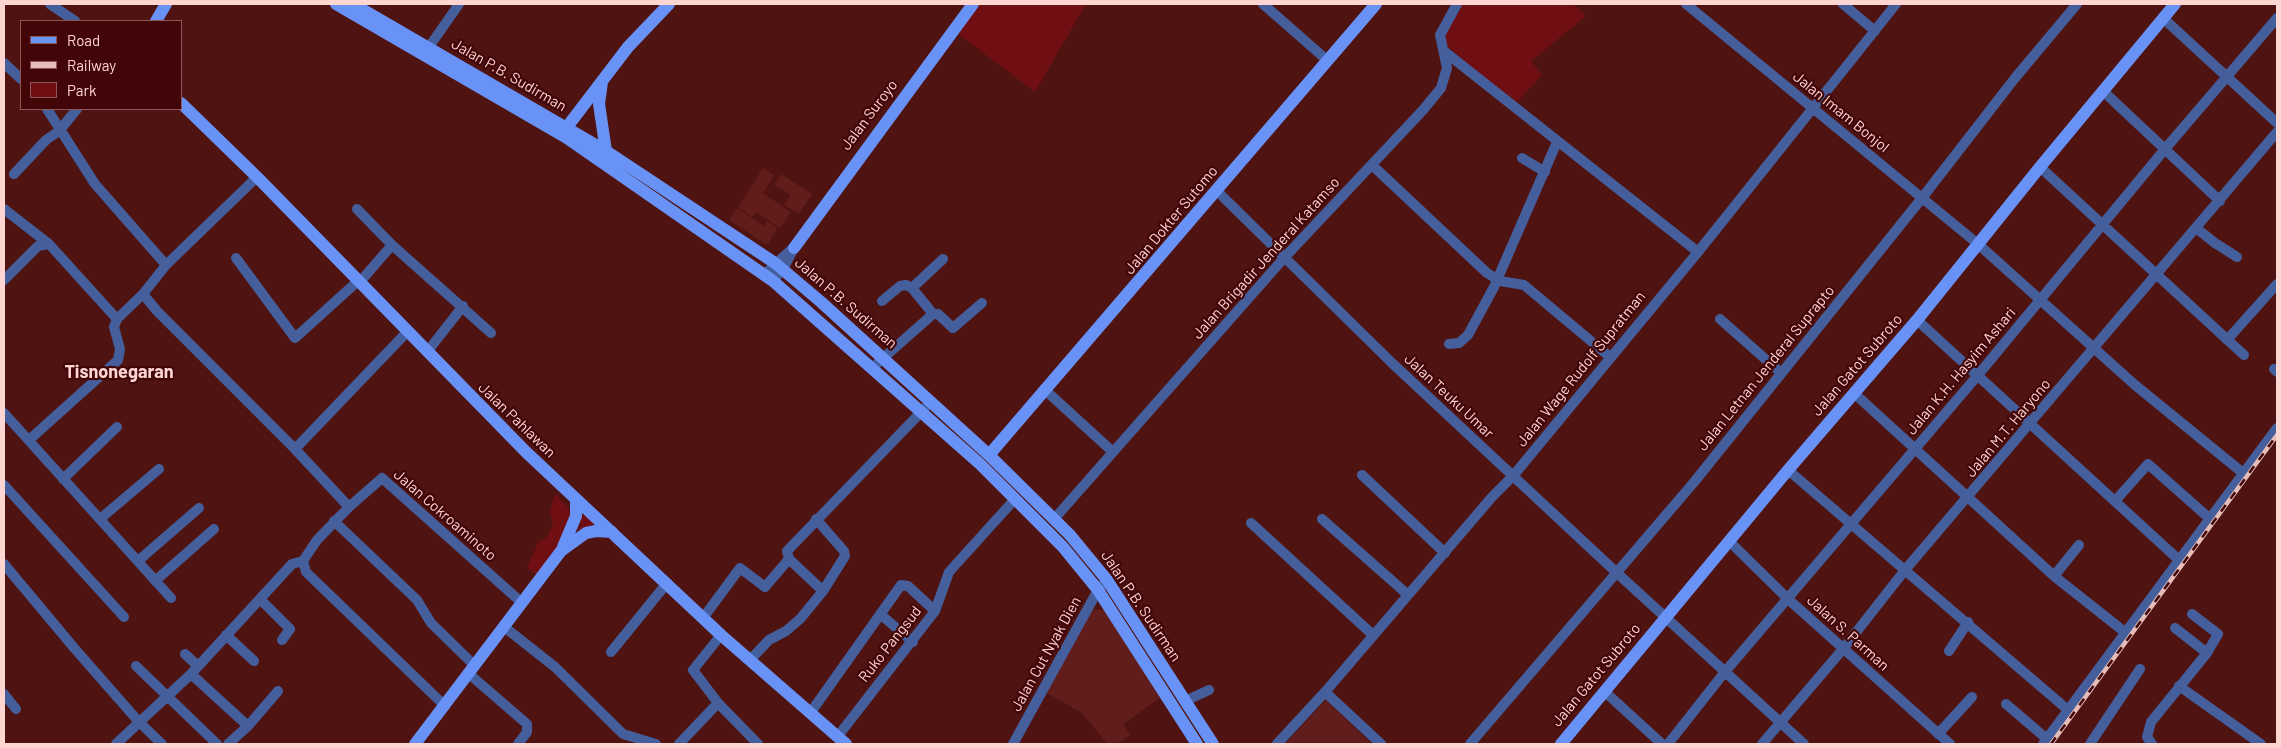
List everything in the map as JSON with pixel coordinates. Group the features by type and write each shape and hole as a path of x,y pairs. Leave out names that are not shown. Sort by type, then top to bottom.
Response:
{"main road":[{"path":"157,20 166,4"},
{"name":"Jalan P.B. Sudirman","path":"336,4 564,131 606,151 701,222 769,277 872,368 989,455 1055,518 1107,580 1213,744"},
{"name":"Jalan P.B. Sudirman","path":"353,4 429,47 564,131 701,222 779,266 884,358 926,407 1062,547 1098,590 1198,744"},
{"path":"564,131 602,80 669,4"},
{"name":"Jalan Suroyo","path":"794,248 973,4"},
{"name":"Jalan Dokter Sutomo","path":"989,455 1376,4"},
{"name":"Jalan Gatot Subroto","path":"1560,744 1788,470 1918,320 2040,167 2174,4"},
{"path":"602,80 599,104 606,151"},
{"name":"Jalan Pahlawan","path":"182,104 257,177 474,401 721,635 842,741"},
{"path":"415,744 560,551 576,516 576,499"},
{"path":"560,551 586,532 612,532"}],"street":[{"path":"50,4 74,20"},
{"path":"429,47 459,4"},
{"path":"1263,4 1328,61"},
{"name":"Jalan Brigadir Jenderal Katamso","path":"1055,518 1284,258 1372,165 1441,88 1446,76 1449,58 1440,35 1457,4"},
{"name":"Jalan Imam Bonjol","path":"1686,4 1978,244 2134,385 2243,473"},
{"name":"Jalan Wage Rudolf Supratman","path":"1277,744 1325,692 1492,497 1513,476 1698,252 1896,4"},
{"name":"Jalan Letnan Jenderal Suprapto","path":"1470,744 1695,481 1780,372 1922,198 2015,78 2077,4"},
{"path":"1850,10 1875,31"},
{"path":"2163,18 2277,123"},
{"name":"Jalan K.H. Hasyim Ashari","path":"1668,744 1724,673 1978,375 2165,149 2277,18"},
{"path":"1449,58 1698,252"},
{"path":"4,63 20,78"},
{"path":"2103,91 2220,200"},
{"path":"48,110 95,184 166,266"},
{"path":"14,174 40,145 59,130 76,110"},
{"name":"Jalan M.T. Haryono","path":"1762,744 1843,649 1905,570 2157,276 2277,132"},
{"path":"1449,344 1459,343 1468,336 1501,281 1545,172 1560,144"},
{"path":"1522,158 1545,172"},
{"path":"1372,165 1458,247 1501,281 1524,285 1610,357"},
{"path":"2040,167 2244,355"},
{"path":"29,440 118,360 120,350 114,327 118,319 143,294 166,266 257,177"},
{"name":"Jalan Teuku Umar","path":"1217,191 1284,258 1617,574 1804,744"},
{"path":"357,209 392,245 463,306 491,333"},
{"path":"4,210 40,235 118,319"},
{"path":"2196,228 2214,243 2237,257"},
{"path":"4,280 38,246 49,244"},
{"path":"236,258 295,338 358,282 392,245"},
{"name":"Jalan Suroyo","path":"769,277 794,248"},
{"path":"912,288 943,259"},
{"path":"2227,340 2277,284"},
{"path":"882,301 900,286 906,285 912,288 933,314 938,314 953,328 982,302"},
{"path":"116,744 191,674 292,564 303,561 317,540 349,507 295,449 157,311 143,294"},
{"path":"427,352 463,306"},
{"path":"872,368 933,314"},
{"path":"1720,319 1780,372"},
{"path":"1918,320 2179,560"},
{"path":"295,449 407,332"},
{"path":"1044,389 1113,452"},
{"path":"1855,394 1914,450 2054,576 2126,633"},
{"path":"823,591 789,559 787,551 926,407"},
{"path":"4,413 171,598"},
{"path":"62,479 117,427"},
{"path":"2006,704 2045,742 2277,428"},
{"path":"2115,501 2148,464 2209,518"},
{"path":"100,519 159,469"},
{"path":"1788,470 1968,622 2068,710"},
{"path":"1362,474 1445,553"},
{"name":"Jalan Cokroaminoto","path":"349,507 381,478 386,480 522,602"},
{"path":"4,485 124,617"},
{"name":"Ruko Pangsud","path":"842,741 935,611 949,572 1015,499"},
{"path":"138,561 199,508"},
{"path":"750,660 769,640 788,630 800,619 823,591 845,554 816,519"},
{"path":"1322,519 1407,594"},
{"path":"334,521 416,600 431,623 471,669 528,724 529,728 518,744"},
{"path":"1251,522 1373,636"},
{"path":"155,581 214,529"},
{"name":"Jalan S. Parman","path":"1729,541 1788,599 1950,744"},
{"path":"2054,576 2079,545"},
{"path":"703,618 739,568 764,587 789,559"},
{"path":"303,561 304,568 313,579 445,706"},
{"path":"4,564 139,722 162,744"},
{"name":"Jalan Cut Nyak Dien","path":"1013,744 1098,590 1107,580"},
{"path":"611,652 667,583"},
{"path":"811,712 898,589 905,585 935,611"},
{"path":"260,598 290,629 282,640"},
{"path":"880,614 912,642"},
{"path":"2152,744 2148,737 2151,722 2207,653 2218,634 2192,614"},
{"path":"1949,652 1968,622"},
{"path":"503,626 555,667 623,734 656,744"},
{"path":"2175,628 2207,653"},
{"path":"226,635 254,661"},
{"path":"721,635 693,670 718,703 758,744"},
{"path":"185,654 198,666"},
{"path":"136,666 217,744"},
{"path":"2090,744 2140,669"},
{"path":"191,674 248,726"},
{"path":"2179,686 2260,744"},
{"path":"1185,701 1209,690"},
{"path":"228,744 248,726 278,691"},
{"path":"1604,691 1662,744"},
{"path":"1325,692 1381,744"},
{"path":"4,694 16,709"},
{"path":"1938,734 1972,697"},
{"path":"679,744 718,703"}],"shaded area":[{"path":"763,168 774,175 763,193 791,212 780,228 756,212 752,217 738,207"},
{"path":"781,174 812,194 799,214 784,205 791,195 774,185"},
{"path":"737,208 764,226 767,221 778,228 767,245 729,220"},
{"path":"1090,609 1105,610 1160,698 1123,724 1130,735 1117,744 1108,744 1082,713 1047,693"},
{"path":"1326,700 1341,715 1372,744 1285,744"}],"green space":[{"path":"979,4 1086,4 1035,92 957,33"},
{"path":"1458,4 1573,4 1586,16 1531,61 1542,75 1514,105 1441,40"},
{"path":"555,494 568,507 571,515 558,549 537,575 527,567 539,541 544,540 550,532 553,522 550,511"},
{"path":"582,512 597,525 578,531"}],"railway":[{"path":"2051,744 2277,435"}],"district":[{"name":"Tisnonegaran","path":"119,372"}]}
